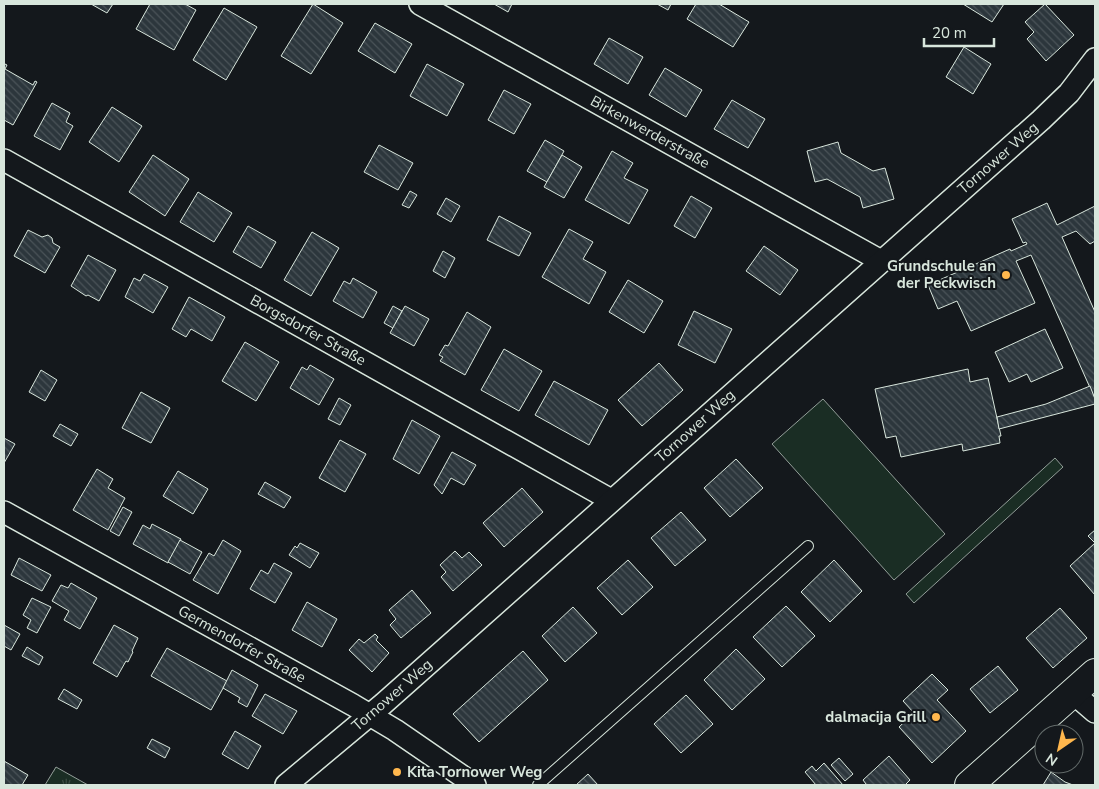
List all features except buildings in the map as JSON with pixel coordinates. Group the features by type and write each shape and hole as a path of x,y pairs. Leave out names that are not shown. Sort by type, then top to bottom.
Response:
{"main road":[{"path":"970,785 1095,673"}],"street":[{"name":"Birkenwerderstraße","path":"420,4 881,261"},
{"name":"Tornower Weg","path":"286,785 370,715 1041,120 1070,93 1095,59"},
{"name":"Borgsdorfer Straße","path":"4,160 612,500"},
{"name":"Germendorfer Straße","path":"4,512 370,715 475,785"},
{"path":"1073,693 1095,712"}],"lane":[{"path":"538,785 808,546"}],"green space":[{"path":"823,399 945,534 894,580 772,444"},
{"path":"1055,458 1063,467 914,603 906,594"},
{"path":"56,767 88,785 45,785"}],"place":[{"name":"Grundschule an der Peckwisch","path":"1006,275"},
{"name":"dalmacija Grill","path":"936,717"},
{"name":"Kita Tornower Weg","path":"397,772"}]}
